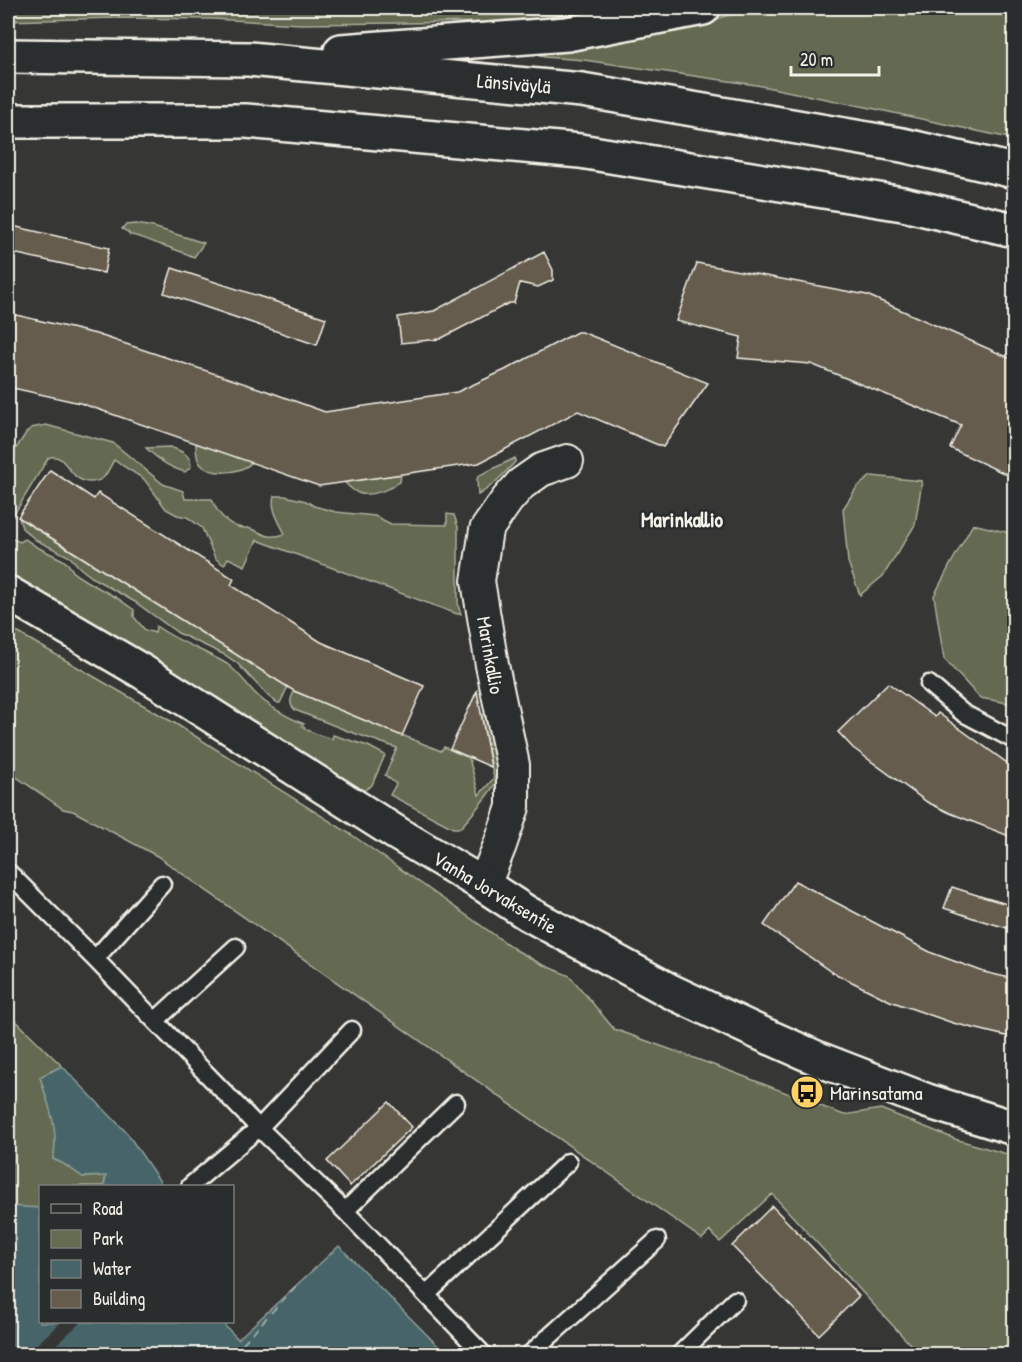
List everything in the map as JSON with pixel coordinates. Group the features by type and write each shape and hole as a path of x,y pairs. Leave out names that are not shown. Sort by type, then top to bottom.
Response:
{"main road":[{"path":"249,59 567,34 703,8"},
{"name":"Länsiväylä","path":"8,57 249,59 582,90 902,146 1014,171"},
{"path":"8,121 246,121 580,151 903,204 1014,230"},
{"name":"Vanha Jorvaksentie","path":"8,593 143,672 527,913 650,980 821,1060 927,1101 1014,1128"}],"street":[{"name":"Marinkallio","path":"484,885 513,807 513,765 492,665 478,582 486,530 521,484 541,470 567,461"}],"lane":[{"path":"929,684 963,713 1014,740"},
{"path":"8,872 259,1128 345,1210 483,1354"},
{"path":"94,959 162,884"},
{"path":"155,1020 236,947"},
{"path":"191,1185 259,1128 352,1030"},
{"path":"345,1210 456,1103"},
{"path":"426,1295 568,1162"},
{"path":"530,1354 657,1240"},
{"path":"680,1354 735,1300"}],"green space":[{"path":"8,8 632,8 570,17 499,22 301,24 212,19 113,18 8,21"},
{"path":"754,8 1014,8 1014,139 756,85 584,60 544,57 536,53 672,31"},
{"path":"136,224 204,243 194,257 130,235 122,229 125,225"},
{"path":"46,425 113,443 163,484 183,491 185,499 212,499 216,508 229,523 269,536 285,534 274,511 274,496 306,501 314,506 336,512 375,516 391,524 447,525 447,514 454,515 458,527 458,605 461,614 257,540 245,566 228,558 224,565 215,558 202,528 187,517 166,509 144,479 114,460 104,477 91,482 77,478 60,459 48,458 8,522 8,461 31,428"},
{"path":"196,443 252,462 233,471 210,470 199,462"},
{"path":"170,447 189,459 191,467 185,472 164,463 146,448"},
{"path":"515,458 515,462 502,476 478,495 478,476"},
{"path":"401,474 400,482 371,494 359,493 344,482"},
{"path":"871,476 922,481 915,525 883,576 860,595 848,562 843,509 857,487"},
{"path":"19,518 273,678 278,671 291,680 280,703 269,697 238,664 225,655 178,633 135,602 93,578 70,557 36,540 22,528"},
{"path":"973,524 1014,534 1014,704 980,698 944,659 934,596"},
{"path":"8,537 20,542 25,539 63,560 75,574 134,610 134,617 145,630 155,633 156,626 227,664 264,701 304,724 302,726 309,731 332,739 333,735 368,746 385,755 372,785 363,791 42,592 8,574"},
{"path":"8,627 176,724 352,835 516,950 570,976 614,1029 844,1115 881,1109 955,1139 1014,1156 1014,1354 919,1354 772,1194 720,1242 710,1231 702,1239 157,856 73,811 63,809 8,771"},
{"path":"294,691 441,751 444,747 469,758 479,795 494,778 481,713 489,720 497,758 497,780 464,824 460,828 453,828 390,795 396,784 385,775 397,748 295,710 291,703"},
{"path":"8,1013 62,1066 40,1077 54,1128 53,1159 83,1177 106,1176 104,1185 39,1185 39,1231 8,1235"}],"water":[{"path":"62,1066 127,1133 162,1185 104,1185 106,1176 83,1177 53,1159 54,1128 40,1077"},
{"path":"8,1206 39,1208 39,1323 222,1323 238,1339 339,1246 446,1354 8,1354"}],"pier":[{"path":"60,1323 80,1323 46,1354 26,1354"}],"building":[{"path":"8,225 109,248 104,273 8,252"},
{"path":"544,252 553,270 553,280 538,287 520,283 514,303 509,303 440,339 401,343 398,317 434,311"},
{"path":"697,263 867,295 1014,360 1014,478 950,448 961,425 811,364 738,358 741,337 676,321"},
{"path":"172,268 326,318 317,345 164,293"},
{"path":"8,313 96,334 325,412 457,392 577,332 582,332 708,383 663,447 578,411 479,463 319,486 80,403 8,387"},
{"path":"50,470 94,499 98,493 234,579 231,585 321,642 424,686 402,736 294,691 18,517"},
{"path":"888,683 935,717 938,713 1014,768 1014,838 927,802 853,748 838,732"},
{"path":"477,691 491,767 450,749"},
{"path":"795,881 932,953 984,972 1014,979 1014,1038 953,1023 890,1001 830,971 764,925"},
{"path":"952,887 1014,906 1014,930 944,908"},
{"path":"389,1102 412,1127 350,1186 327,1161"},
{"path":"772,1206 859,1296 819,1335 732,1246"}],"ferry route":[{"path":"233,1354 297,1285"}],"place":[{"name":"Marinsatama","path":"807,1092"}],"district":[{"name":"Marinkallio","path":"682,519"}]}
